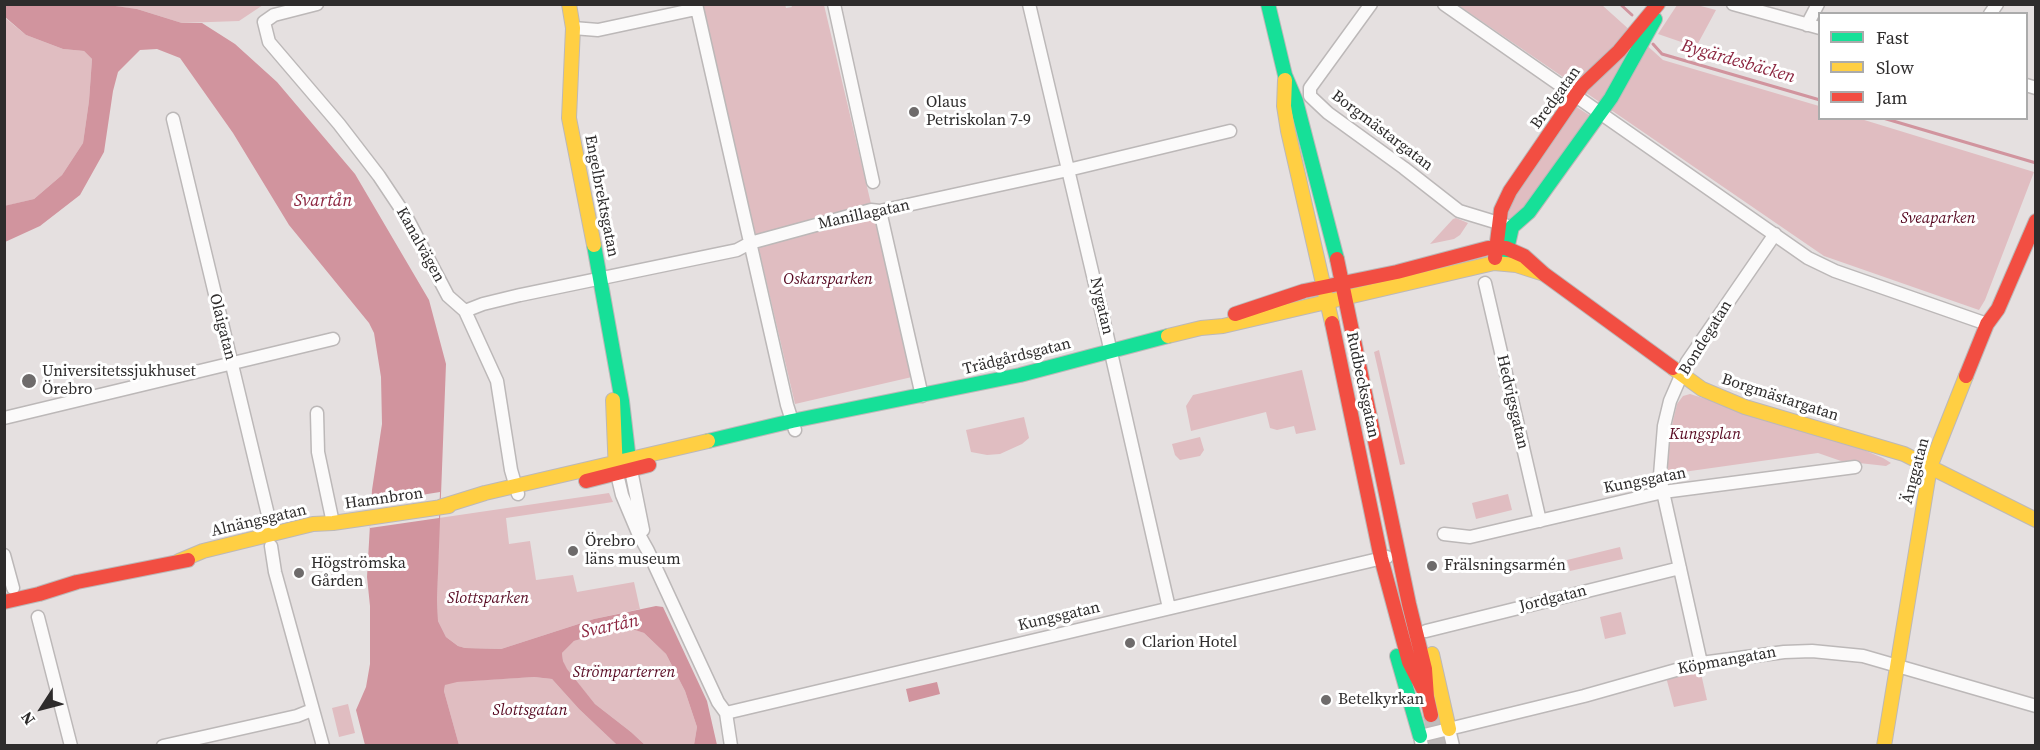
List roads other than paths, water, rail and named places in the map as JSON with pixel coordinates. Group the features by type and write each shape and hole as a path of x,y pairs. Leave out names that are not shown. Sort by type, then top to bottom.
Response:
{"main road":[{"name":"Engelbrektsgatan","path":"569,4 573,28 568,118 600,278 630,464"},
{"name":"Engelbrektsgatan","path":"573,28 581,4"},
{"name":"Rudbecksgatan","path":"1268,4 1285,75 1296,101 1346,299 1399,556 1425,669 1431,715"},
{"name":"Bredgatan","path":"1660,4 1631,64 1600,113 1529,212 1506,225 1501,210 1510,191 1582,86 1619,51 1660,4"},
{"name":"Rudbecksgatan","path":"1285,75 1284,106 1288,130 1325,286 1381,558 1409,662 1427,696"},
{"name":"Änggatan","path":"1884,746 1930,467 1987,324 1998,309 2036,221"},
{"path":"1346,299 1499,263 1499,247 1506,225"},
{"path":"1342,282 1396,272 1499,247"},
{"name":"Borgmästargatan","path":"1499,247 1524,256 1544,274 1702,389 1725,400 1904,454 1930,467"},
{"name":"Borgmästargatan","path":"1499,263 1516,265 1544,274"},
{"name":"Trädgårdsgatan","path":"517,490 720,444 840,413 1020,375 1201,328 1256,306 1342,282"},
{"name":"Trädgårdsgatan","path":"1201,328 1223,326 1328,301 1346,299"},
{"name":"Engelbrektsgatan","path":"616,369 613,382 616,468"},
{"path":"1930,467 2036,520"},
{"name":"Hamnbron","path":"333,523 370,516 486,502 517,490"},
{"path":"1387,495 1399,507 1449,729"},
{"name":"Alnängsgatan","path":"10,595 179,561 208,558 270,540 316,534 333,523"},
{"path":"1390,596 1388,617 1421,741"}],"street":[{"name":"Kanalvägen","path":"317,4 274,15 264,22 269,42 339,124 379,176 407,218 448,296 465,312 499,391 511,470 517,490"},
{"path":"834,4 873,183"},
{"name":"Nygatan","path":"1029,4 1169,608"},
{"name":"Borgmästargatan","path":"1371,4 1310,88 1310,94 1328,113 1459,211 1506,225"},
{"path":"1444,4 1808,258 1834,271 1987,324"},
{"path":"1733,4 1813,27 1818,4"},
{"path":"573,28 598,30 696,7 794,426"},
{"name":"Olaigatan","path":"173,119 268,519 275,572 323,746"},
{"name":"Manillagatan","path":"465,312 483,304 737,250 750,243 871,210 880,212 1230,131"},
{"path":"880,212 922,396"},
{"name":"Bondegatan","path":"1701,663 1660,474 1664,426 1670,401 1687,362 1775,234"},
{"name":"Hedvigsgatan","path":"1485,283 1540,521"},
{"path":"4,418 333,339"},
{"path":"317,413 318,452 333,523"},
{"name":"Engelbrektsgatan","path":"630,464 648,551"},
{"name":"Kungsgatan","path":"1444,534 1470,537 1663,492 1855,467"},
{"name":"Engelbrektsgatan","path":"616,468 625,504 638,533 718,702 726,712 731,746"},
{"path":"4,555 10,595"},
{"name":"Kungsgatan","path":"726,712 1392,555 1399,556"},
{"name":"Jordgatan","path":"1426,632 1680,568"},
{"path":"38,617 71,746"},
{"name":"Köpmangatan","path":"1421,741 1449,729 1584,696 1701,663 1784,652 1812,651 1863,656 2036,706"},
{"path":"163,746 297,716 312,710"},
{"path":"1449,729 1453,746"}],"water":[{"name":"Svartån","path":"101,4 137,9 182,23 202,23 235,44 277,82 355,174 429,300 446,364 437,599 438,621 446,637 465,648 501,649 594,619 656,606 663,607 707,701 717,745 694,745 697,727 685,691 666,654 644,633 629,628 611,630 574,641 562,653 563,661 595,704 645,745 617,745 579,709 552,679 534,677 457,682 445,685 444,691 459,745 365,745 356,710 366,687 370,664 370,606 367,577 372,490 382,424 381,377 374,333 369,323 289,225 233,133 180,58 157,49 140,50 118,72 104,152 80,195 40,226 5,242 4,206 34,199 62,175 83,143 92,59 84,51 63,49 26,35 5,17 5,5"},
{"path":"937,682 940,694 909,702 906,689"}],"waterway":[{"path":"1620,4 1632,15"},
{"name":"Bygärdesbäcken","path":"1653,44 1662,54 1818,99"},
{"name":"Bygärdesbäcken","path":"1890,120 2036,163"}],"tunnel":[{"path":"1431,715 1438,746"}],"place":[{"name":"Olaus Petriskolan 7-9","path":"914,112"},
{"name":"Universitetssjukhuset Örebro","path":"29,381"},
{"name":"Örebro läns museum","path":"573,551"},
{"name":"Frälsningsarmén","path":"1432,566"},
{"name":"Högströmska Gården","path":"299,573"},
{"name":"Clarion Hotel","path":"1130,643"},
{"name":"Betelkyrkan","path":"1326,700"}],"park label":[{"name":"Sveaparken","path":"1938,219"},
{"name":"Oskarsparken","path":"828,280"},
{"name":"Kungsplan","path":"1705,435"},
{"name":"Slottsparken","path":"488,599"},
{"name":"Strömparterren","path":"624,673"},
{"name":"Slottsgatan","path":"530,711"}]}
